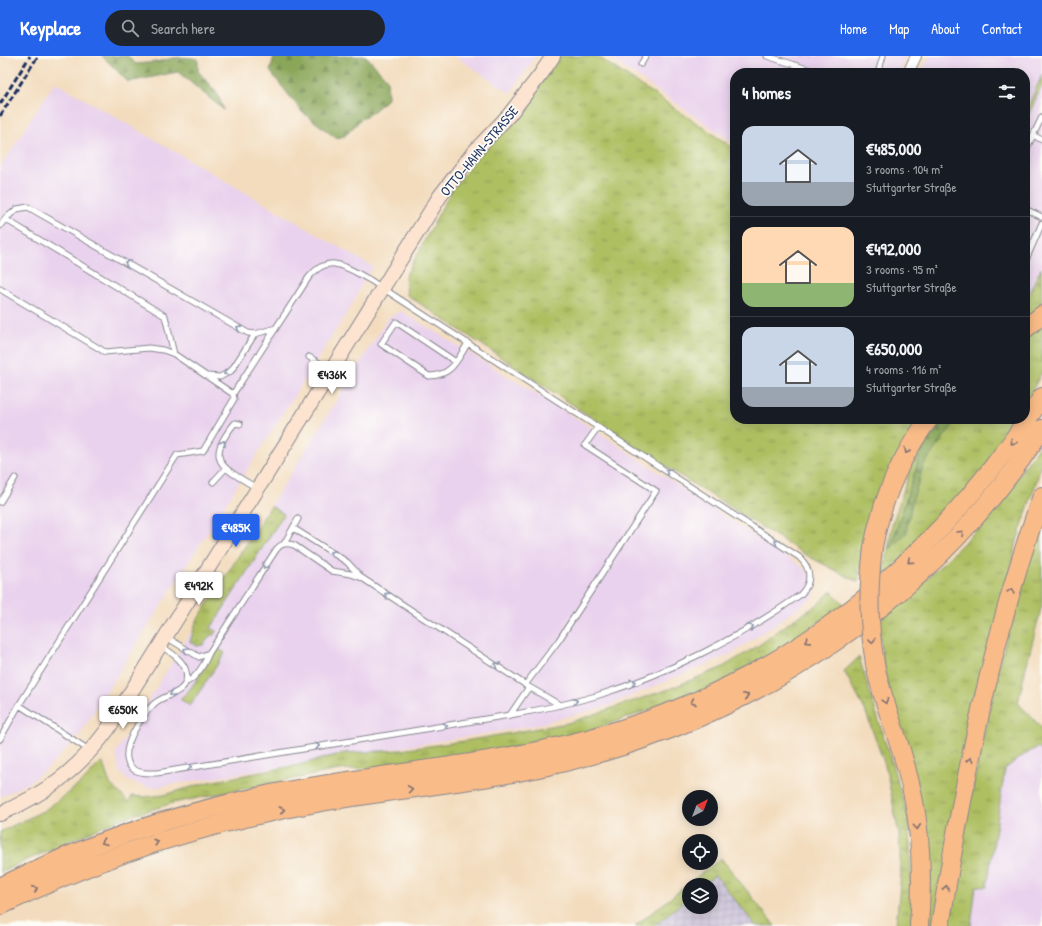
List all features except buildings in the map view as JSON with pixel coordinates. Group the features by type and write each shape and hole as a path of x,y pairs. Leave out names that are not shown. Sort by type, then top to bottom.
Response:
{"highway":[{"path":"1030,326 1042,315"},
{"path":"1030,417 1042,397"},
{"path":"919,926 921,868 917,818 908,775 875,664 868,612 868,588 877,526 891,484 908,448 925,424"},
{"path":"0,887 110,839 194,812 274,793 489,760 559,746 631,726 706,696 743,679 808,640 846,614 907,563 937,534 975,491 1026,424"},
{"path":"0,906 91,865 200,828 328,801 510,774 562,763 673,730 715,711 770,683 818,654 856,628 892,599 944,550 974,519 1011,475 1042,429"},
{"path":"940,926 959,809 978,719 1024,545 1042,496"}],"street":[{"name":"OTTO-HAHN-STRASSE","path":"0,814 26,802 53,785 91,751 117,715 440,196 474,152 509,115 553,56"},
{"path":"910,68 916,56"}],"lane":[{"path":"641,64 646,56"},
{"path":"767,56 804,68"},
{"path":"879,68 883,56"},
{"path":"1030,142 1042,117"},
{"path":"1033,136 1042,140"},
{"path":"0,226 5,218 17,209 28,207 248,333 255,334 276,328"},
{"path":"1030,211 1042,217"},
{"path":"5,218 166,316 174,354"},
{"path":"1030,251 1042,223"},
{"path":"0,739 19,705 177,455 203,450 232,405 234,399 233,394 309,277 316,268 328,263 340,264 382,288 799,557 806,564 810,580 806,589 785,606 711,649 655,674 597,696 560,705 510,715 157,773 142,772 134,769 127,760 126,754 129,741 154,703 177,692 186,683 193,680 272,556 279,546 284,544 294,545 332,571 351,574 362,578 527,686 560,705"},
{"path":"0,289 105,352 149,348 163,350 174,354 233,394"},
{"path":"456,362 396,322 381,344 429,376 439,376 448,372 456,362 468,343"},
{"path":"206,375 220,377 231,371 255,334"},
{"path":"309,357 332,370"},
{"path":"240,424 238,422 233,426 218,452 218,460 225,469 259,489"},
{"path":"510,715 527,686 559,640 656,491 585,445 598,426"},
{"path":"213,482 225,469"},
{"path":"0,502 15,478"},
{"path":"284,544 298,519"},
{"path":"293,528 347,562 362,578"},
{"path":"163,641 200,657 209,653"},
{"path":"163,641 173,655 184,666 186,683"},
{"path":"19,705 91,751"}],"shaded area":[{"path":"455,56 536,56 510,93"},
{"path":"607,56 906,56 900,68 730,68 730,141"},
{"path":"930,56 1042,56 1042,268 1030,291 1030,68 924,68"},
{"path":"55,82 373,267 361,286 353,303 79,735 50,766 28,783 0,797 0,168"},
{"path":"401,311 584,423 799,565 818,579 813,598 731,654 607,706 532,726 150,788 128,781 119,771 116,752 389,317"},
{"path":"1038,747 1042,751 1042,926 971,926 976,886 986,887 1005,769 1019,758"},
{"path":"718,879 756,926 654,926 682,903 682,914 718,914"}],"green space":[{"path":"102,56 128,56 136,64 179,57 198,59 198,71 217,93 224,110 178,72 128,82"},
{"path":"274,56 366,56 387,79 388,98 373,112 362,118 345,136 336,138 302,112 270,71"},
{"path":"560,56 597,56 730,146 730,424 918,424 873,513 862,556 858,582 806,555 665,466 407,295 405,277 450,193 475,160 520,114"},
{"path":"1042,75 1042,86 1030,111 1030,102"},
{"path":"1041,268 1042,305 1030,316 1030,291"},
{"path":"1042,324 1042,372 1030,395 1030,335"},
{"path":"939,424 1018,424 979,479 882,579 893,522 915,455"},
{"path":"941,424 953,424 924,464 912,502 906,533 890,549 924,443"},
{"path":"1042,442 1042,464 1017,541 933,926 928,926 929,861 884,670 878,622 939,567 974,532 1018,477"},
{"path":"271,506 284,514 211,628 216,631 214,635 211,635 203,645 197,646 190,642 196,622"},
{"path":"1042,513 1042,605 1018,703 1042,728 1042,751 1038,747 1019,758 1005,769 987,887 976,886 971,926 949,926 966,819 998,668"},
{"path":"831,591 845,605 754,666 698,693 569,738 395,767 338,770 173,803 118,820 0,872 0,832 45,810 81,783 102,761 110,784 129,802 132,796 145,797 164,795 209,782 298,765 344,753 400,750 465,741 568,723 669,689 721,668 758,646 790,622 817,605"},
{"path":"218,648 225,653 190,706 180,699 190,689"},
{"path":"859,657 909,819 913,926 896,926 901,874 899,835 886,768 865,710 844,671"},
{"path":"721,858 775,926 756,926 715,875 711,878 696,878 706,870 718,870 718,860"},
{"path":"682,889 682,903 654,926 635,926"}],"railway":[{"path":"0,104 30,56"},
{"path":"0,116 38,56"}]}
